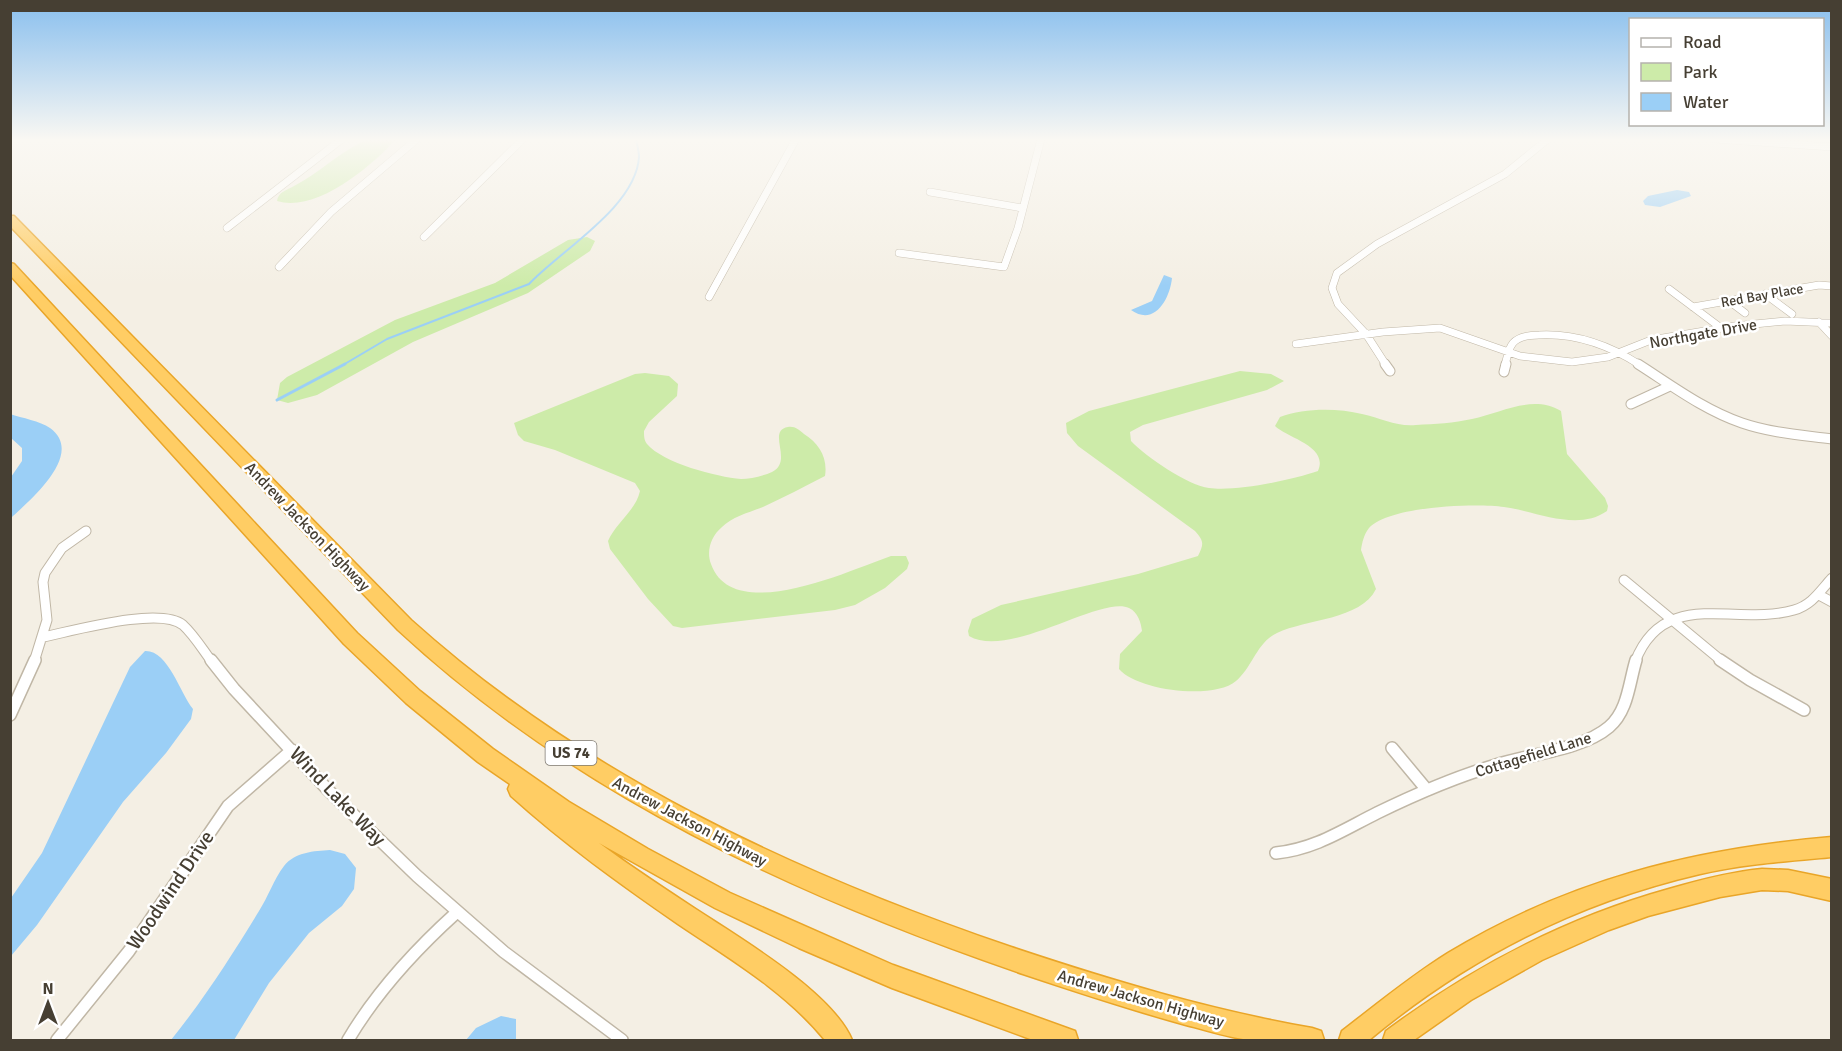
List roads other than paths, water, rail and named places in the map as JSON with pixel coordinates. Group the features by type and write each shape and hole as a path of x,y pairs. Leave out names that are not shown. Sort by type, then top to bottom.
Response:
{"highway":[{"name":"Andrew Jackson Highway","path":"10,219 403,624 491,697 599,771 715,836 794,876 888,916 1101,988 1196,1015 1312,1041"},
{"path":"10,267 340,628 411,696 474,748 556,825 757,962 792,990 840,1041"},
{"path":"474,748 608,837 736,908 909,984 1066,1041"},
{"path":"1351,1041 1401,998 1452,965 1521,926 1560,908 1610,889 1703,864 1789,850 1832,847"},
{"path":"1395,1041 1438,1006 1533,952 1605,921 1662,900 1730,883 1771,879 1809,884 1832,891"}],"street":[{"path":"227,228 279,188"},
{"path":"279,267 331,212 359,188"},
{"path":"424,237 473,188"},
{"path":"709,297 769,188"},
{"path":"899,253 1004,267 1018,228 1027,188"},
{"path":"1390,371 1366,334 1344,311 1334,296 1332,288 1336,273 1377,244 1482,188"},
{"path":"930,192 1022,208"},
{"name":"Red Bay Place","path":"1693,307 1819,285 1832,286"},
{"path":"1669,289 1721,328"},
{"path":"1765,294 1792,314"},
{"path":"1729,301 1745,313"},
{"name":"Northgate Drive","path":"1296,344 1366,334 1440,328 1508,353 1533,359 1572,362 1597,360 1619,354 1651,340 1721,328 1771,322 1832,323"},
{"path":"1819,322 1832,336"},
{"path":"1504,372 1508,353 1514,341 1520,338 1555,332 1582,336 1619,354 1713,411 1740,423 1769,430 1832,439"},
{"path":"1631,404 1670,386"},
{"path":"10,715 43,637 48,616 44,585 46,571 63,546 86,531"},
{"name":"Cottagefield Lane","path":"1276,853 1303,851 1317,847 1427,790 1495,765 1602,733 1623,708 1634,663 1643,643 1656,629 1670,621 1713,612 1765,614 1792,611 1811,602 1832,578"},
{"path":"1624,580 1670,621 1731,668 1804,710"},
{"path":"1819,595 1832,602"},
{"name":"Wind Lake Way","path":"43,637 145,617 176,621 190,633 234,689 328,790 456,913 622,1041"},
{"path":"1392,748 1427,790"},
{"name":"Woodwind Drive","path":"57,1041 135,943 228,806 292,750"},
{"path":"348,1041 361,1016 386,981 417,948 456,913"}],"water":[{"path":"1677,190 1689,192 1691,196 1660,207 1645,205 1643,201 1648,196"},
{"path":"1164,275 1172,278 1168,294 1160,308 1147,315 1131,310 1152,301"},
{"path":"10,414 50,428 59,439 62,451 51,476 11,518 11,477 22,461 22,448 11,438"},
{"path":"145,651 160,657 167,665 193,709 191,719 166,753 123,802 37,925 11,956 11,898 42,853 130,667"},
{"path":"330,850 345,854 356,868 354,889 342,906 309,933 269,983 234,1040 171,1040 228,960 288,861 299,855"},
{"path":"501,1016 516,1019 516,1040 466,1040 476,1028"}],"waterway":[{"path":"343,365 387,339 529,284 595,227 628,188"},
{"path":"277,400 345,364"}]}
